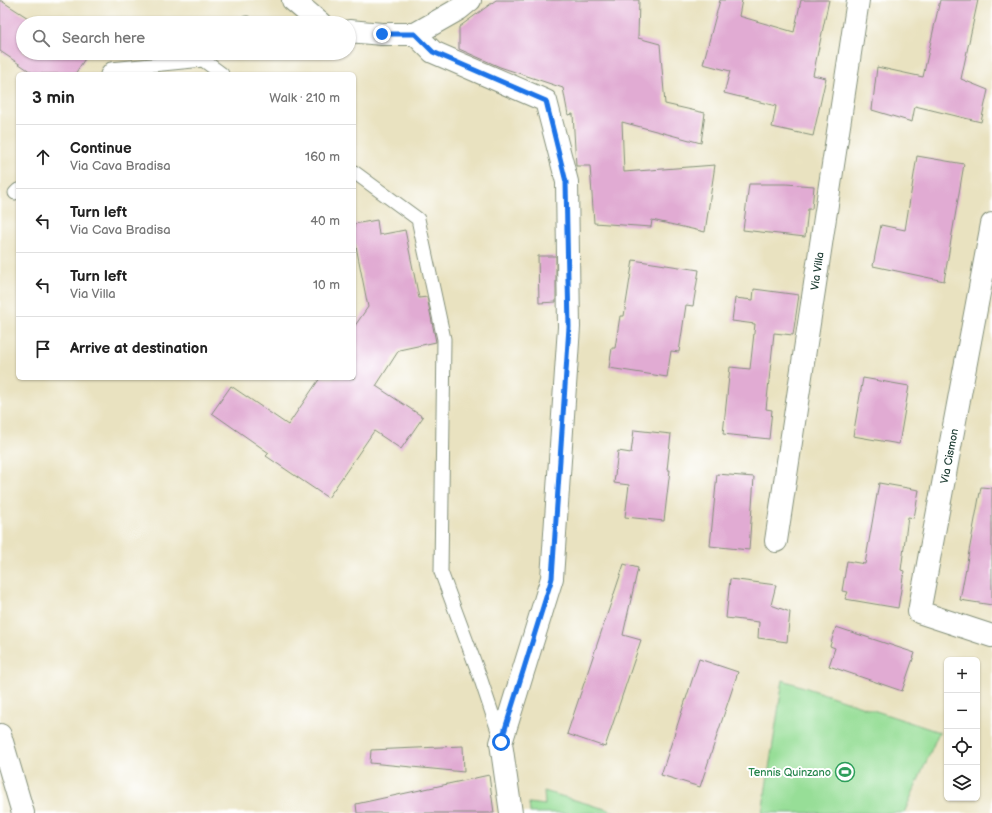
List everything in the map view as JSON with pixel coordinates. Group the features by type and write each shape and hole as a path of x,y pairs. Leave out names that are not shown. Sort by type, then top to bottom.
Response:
{"street":[{"path":"293,0 312,16"},
{"path":"356,32 382,34 415,34 459,9 470,0"},
{"name":"Via Villa","path":"776,541 858,0"},
{"path":"415,34 433,52 546,101 566,182 569,327 552,578 501,742 511,813"},
{"name":"Via Cismon","path":"992,224 919,612 992,636"},
{"path":"0,735 23,813"}],"lane":[{"path":"109,72 111,69 177,60"},
{"path":"210,60 220,72"},
{"path":"356,173 418,219 444,339 441,572 480,677 501,742"}],"green space":[{"name":"Tennis Quinzano","path":"783,680 939,732 904,813 762,813"},
{"path":"544,791 619,813 530,813 529,803 545,805"}],"building":[{"path":"0,0 25,16 16,16 16,60 84,60 76,72 31,72 0,51"},
{"path":"496,0 639,0 638,38 660,44 665,104 705,113 701,143 622,122 624,172 715,165 705,232 652,220 651,227 594,223 590,166 576,166 573,114 568,115 563,88 500,67 459,49 459,27"},
{"path":"720,0 742,0 739,16 794,32 801,0 829,0 813,75 826,78 813,136 772,127 776,106 724,93 730,71 703,64"},
{"path":"940,0 978,0 961,79 988,90 981,122 915,106 912,122 872,110 877,67 923,77"},
{"path":"917,156 964,164 944,281 873,266 881,225 905,230"},
{"path":"749,184 814,186 812,209 808,209 805,237 743,230"},
{"path":"377,220 379,235 405,230 419,298 427,297 436,342 399,350 376,386 423,417 401,449 374,431 328,498 266,456 269,453 212,413 231,386 288,425 319,380 356,380 356,324 368,307 356,246 356,224"},
{"path":"538,256 556,256 556,302 539,303"},
{"path":"633,260 699,270 693,306 686,305 679,352 671,351 667,377 609,368 612,348 615,348 620,316 624,316"},
{"path":"754,289 799,295 793,335 774,333 766,409 772,410 769,439 723,434 730,367 750,369 755,324 732,321 735,298 753,300"},
{"path":"863,378 909,386 899,444 853,436"},
{"path":"634,430 671,434 667,470 670,470 664,521 625,517 629,485 614,483 618,451 631,453"},
{"path":"717,474 754,477 749,550 710,546"},
{"path":"879,483 919,490 914,518 908,517 901,570 904,571 898,608 845,599 848,592 842,591 847,561 865,564"},
{"path":"981,487 992,488 992,605 960,600"},
{"path":"624,564 638,568 623,635 641,640 605,747 567,734"},
{"path":"730,579 776,585 771,605 790,612 787,642 758,638 759,622 726,618"},
{"path":"836,627 915,653 902,691 829,666 835,648 830,646"},
{"path":"699,659 738,672 700,787 661,775"},
{"path":"463,746 464,772 370,763 371,750"},
{"path":"489,775 494,813 357,813 356,804"}],"place":[{"name":"Tennis Quinzano","path":"845,772"}],"route":[{"path":"382,34 415,34 433,52 546,101 566,182 569,327 552,578 501,742"}]}
